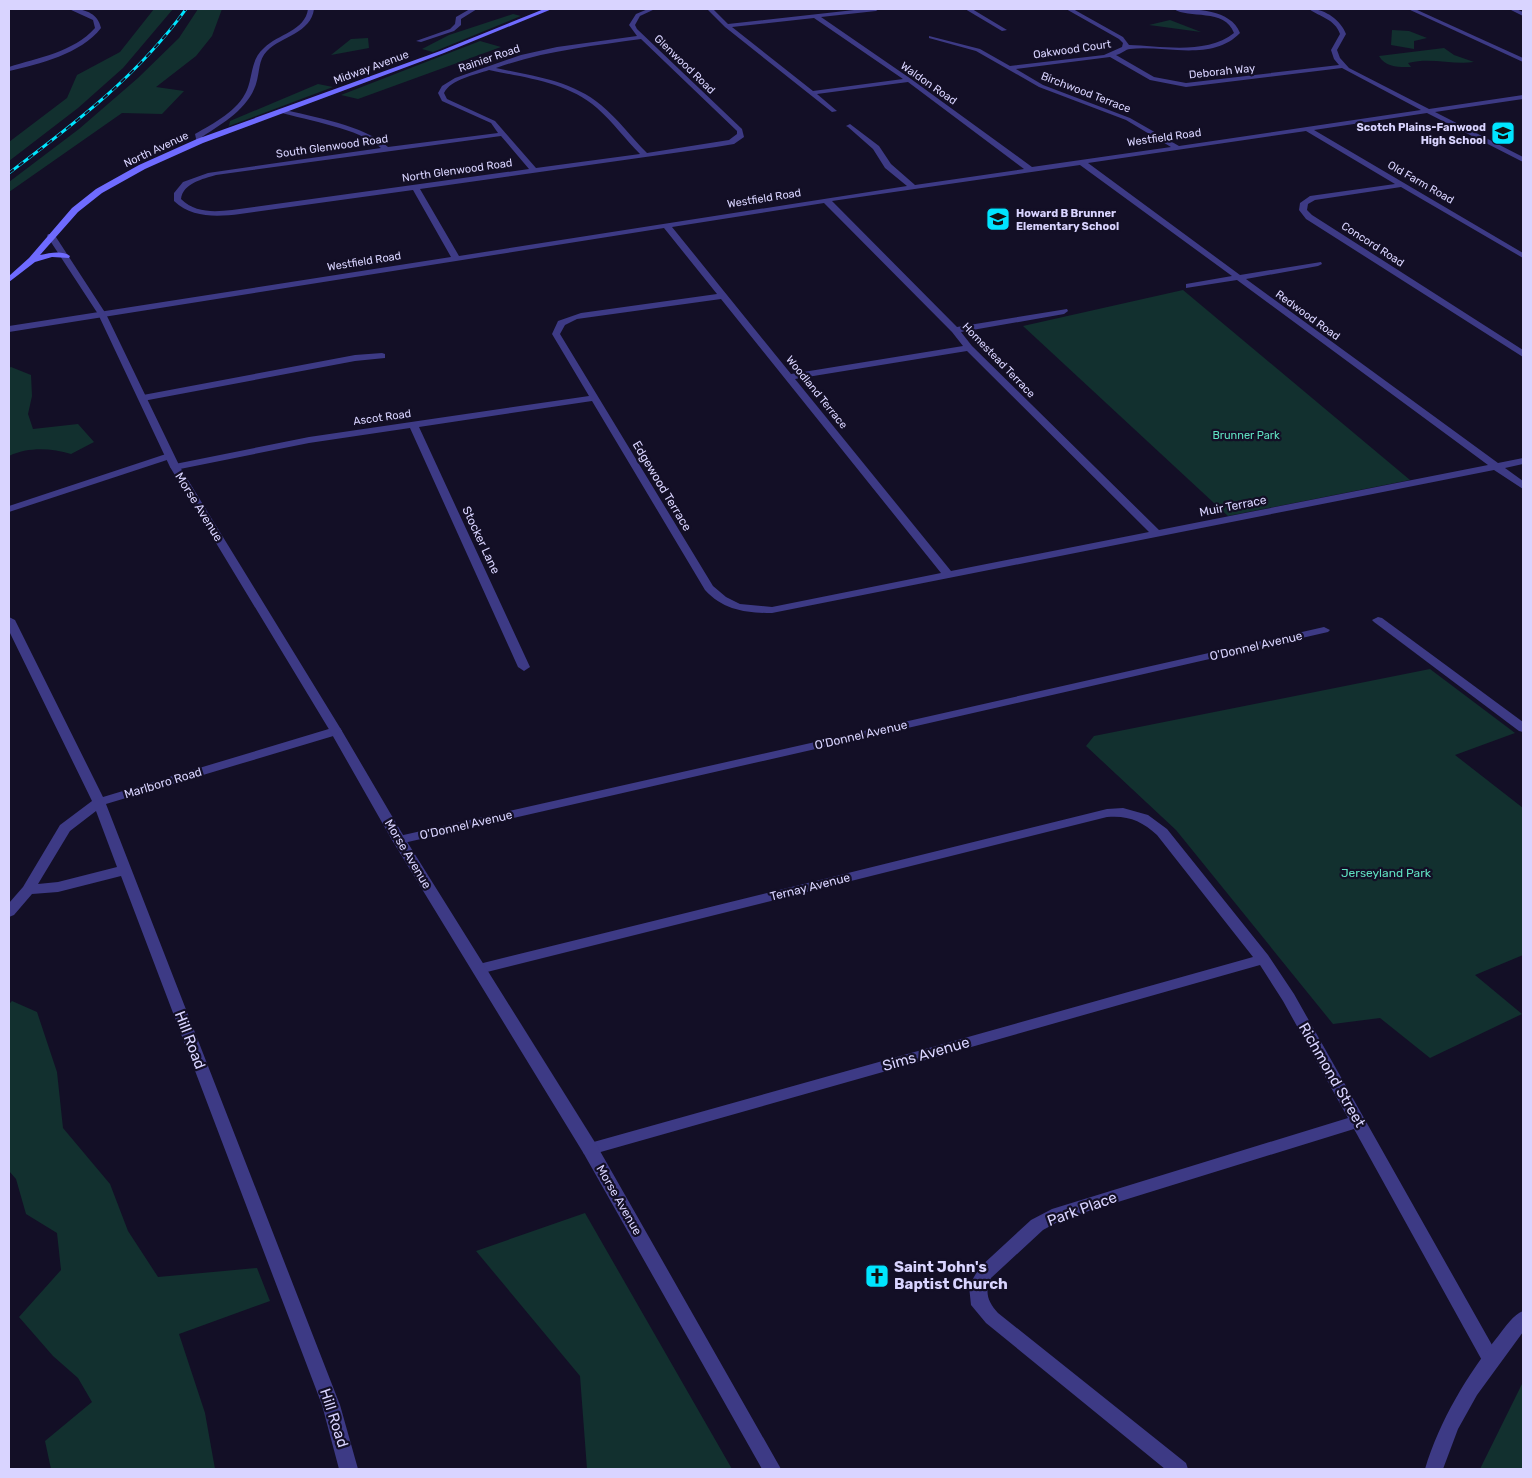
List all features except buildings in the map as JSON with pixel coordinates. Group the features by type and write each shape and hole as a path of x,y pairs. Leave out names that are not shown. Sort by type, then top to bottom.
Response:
{"main road":[{"name":"Midway Avenue","path":"200,142 442,52 548,9"},
{"name":"North Avenue","path":"9,280 32,260 75,210 106,187 147,164 200,142"},
{"path":"32,260 52,255 66,256"}],"street":[{"path":"9,69 72,47 94,34 98,28 96,19 89,14 72,9"},
{"name":"North Avenue","path":"200,142 198,136 236,109 248,94 254,83 256,62 261,53 305,24 312,9"},
{"path":"419,41 452,30 458,24 460,15 474,9"},
{"name":"Glenwood Road","path":"652,9 638,15 633,22 634,30 740,130 740,137"},
{"path":"710,9 727,26 834,111"},
{"path":"727,26 876,9"},
{"path":"968,9 1004,30"},
{"name":"Oakwood Court","path":"1009,68 1111,56 1126,47 1121,38 1069,9"},
{"path":"1126,47 1209,46 1228,40 1237,33 1233,25 1224,19 1203,12 1178,9"},
{"path":"1312,9 1332,19 1341,28 1343,34 1334,50 1337,59 1343,66 1360,78 1523,160"},
{"path":"1411,9 1523,60"},
{"path":"1512,9 1523,14"},
{"name":"Waldon Road","path":"815,16 909,80 1029,169"},
{"name":"Rainier Road","path":"534,171 504,134 487,118 447,102 441,93 450,83 488,68 541,52 642,37"},
{"name":"Birchwood Terrace","path":"932,37 978,50 1053,92 1128,119 1176,147"},
{"name":"Deborah Way","path":"1111,56 1152,79 1186,85 1343,66"},
{"path":"488,68 560,85 582,94 593,101 645,155"},
{"path":"811,93 909,80"},
{"name":"Westfield Road","path":"9,329 1080,161 1523,97"},
{"path":"281,111 358,133 375,141 387,150"},
{"path":"850,126 876,148 888,166 913,187"},
{"name":"Old Farm Road","path":"1306,128 1523,256"},
{"name":"South Glenwood Road","path":"179,201 177,195 182,188 196,179 211,174 504,134"},
{"name":"North Glenwood Road","path":"179,201 183,205 198,211 228,213 722,145 740,137"},
{"name":"Redwood Road","path":"1080,161 1523,486"},
{"name":"Concord Road","path":"1403,185 1313,198 1304,203 1303,210 1309,217 1523,354"},
{"path":"416,188 456,258"},
{"name":"Homestead Terrace","path":"826,200 955,330 969,348 1157,534"},
{"name":"Woodland Terrace","path":"666,225 948,575"},
{"name":"Morse Avenue","path":"51,236 66,256 102,314 172,462 336,731 399,840 590,1149 772,1469"},
{"path":"1189,286 1239,279 1318,264"},
{"name":"Edgewood Terrace","path":"724,296 581,316 563,322 558,327 556,334 709,588 724,602 743,609 772,610 948,575"},
{"path":"955,330 1064,312"},
{"path":"789,377 969,348"},
{"path":"143,398 355,358 382,356"},
{"name":"Ascot Road","path":"9,509 172,462 595,398"},
{"name":"Stocker Lane","path":"413,425 524,667"},
{"name":"Muir Terrace","path":"948,575 1523,461"},
{"name":"Hill Road","path":"9,620 99,802 331,1405 349,1469"},
{"path":"1378,620 1523,728"},
{"name":"O'Donnel Avenue","path":"399,840 1324,630"},
{"name":"Marlboro Road","path":"9,912 28,890 65,828 99,802 336,731"},
{"name":"Ternay Avenue","path":"478,969 1107,814 1126,812 1141,816"},
{"name":"Richmond Street","path":"1141,816 1162,832 1263,959 1288,998 1359,1121 1490,1358"},
{"path":"28,890 58,887 124,870"},
{"name":"Sims Avenue","path":"590,1149 1263,959"},
{"name":"Park Place","path":"1179,1469 992,1318 980,1305 978,1286 985,1273 1037,1225 1058,1214 1359,1121"},
{"path":"1434,1469 1443,1442 1466,1394 1490,1358 1523,1319"}],"green space":[{"path":"154,9 173,9 123,68 78,108 9,161 9,142 67,98 77,75 120,52"},
{"path":"198,9 222,9 212,36 196,56 156,87 184,91 162,114 122,113 9,192 9,182 79,129 138,78 179,38"},
{"path":"513,14 521,16 433,52 422,49 449,35"},
{"path":"1170,20 1201,32 1149,25"},
{"path":"1392,30 1409,31 1427,38 1414,41 1414,49 1391,45"},
{"path":"368,38 369,48 331,55 351,39"},
{"path":"480,41 501,47 358,99 341,95"},
{"path":"1444,48 1454,55 1474,62 1417,61 1408,63 1411,67 1402,67 1389,65 1379,56"},
{"path":"318,84 333,87 229,126 230,121"},
{"name":"Brunner Park","path":"1183,290 1410,480 1228,516 1023,326"},
{"path":"11,367 31,375 32,396 28,414 33,429 78,424 94,442 71,454 40,449 24,451 9,456 9,368"},
{"name":"Jerseyland Park","path":"1430,669 1515,733 1455,755 1523,808 1523,955 1475,975 1522,1014 1430,1058 1380,1018 1333,1024 1176,830 1086,746 1094,736"},
{"path":"12,1001 37,1012 57,1072 63,1128 110,1184 128,1231 158,1277 257,1268 270,1301 179,1334 205,1413 215,1469 51,1469 45,1441 92,1402 78,1378 53,1356 19,1317 61,1270 57,1233 26,1214 16,1179 9,1171 9,1004"},
{"path":"585,1213 732,1469 587,1469 580,1376 476,1251"},
{"path":"1523,1382 1523,1469 1480,1469"}],"railway":[{"path":"9,173 104,98 147,56 186,9"}],"place":[{"name":"Scotch Plains-Fanwood High School","path":"1503,133"},
{"name":"Howard B Brunner Elementary School","path":"998,219"},
{"name":"Saint John's Baptist Church","path":"877,1276"}]}
